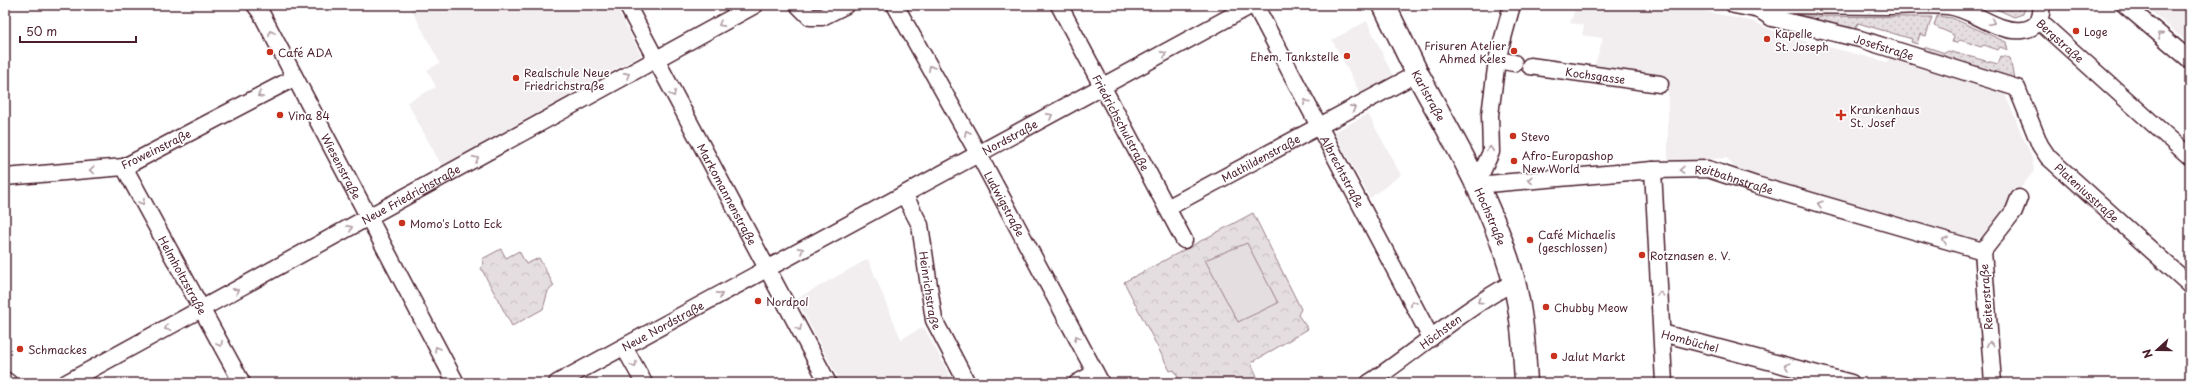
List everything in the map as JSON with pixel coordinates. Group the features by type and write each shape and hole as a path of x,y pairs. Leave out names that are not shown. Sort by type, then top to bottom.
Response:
{"main road":[{"name":"Karlstraße","path":"1384,5 1476,185"},
{"name":"Hochstraße","path":"1476,185 1507,257 1514,282 1522,318 1526,383"}],"street":[{"name":"Markomannenstraße","path":"627,5 828,383"},
{"name":"Neue Friedrichstraße","path":"66,383 755,5"},
{"path":"798,5 810,17 822,17 846,5"},
{"name":"Ludwigstraße","path":"896,5 979,155 1098,378"},
{"name":"Friedrichschulstraße","path":"1058,5 1184,240"},
{"name":"Nordstraße","path":"767,269 1103,88 1252,5"},
{"name":"Albrechtstraße","path":"1255,5 1431,338"},
{"name":"Hochstraße","path":"1476,185 1491,152 1490,115 1497,60 1512,5"},
{"name":"Bergstraße","path":"1734,5 1760,10 1772,5 1949,6 1981,16 2013,31 2034,27 2039,21 2190,157"},
{"path":"2039,21 2042,11 2041,5"},
{"path":"2125,5 2190,60"},
{"name":"Wiesenstraße","path":"259,8 294,78 456,383"},
{"name":"Josefstraße","path":"1760,10 1772,18 1860,39 2008,85"},
{"path":"1497,60 1514,63"},
{"name":"Kochsgasse","path":"1530,66 1660,84"},
{"name":"Mathildenstraße","path":"1167,208 1418,73"},
{"name":"Froweinstraße","path":"5,177 124,168 294,78"},
{"name":"Plateniusstraße","path":"2008,85 2017,88 2040,145 2048,157 2190,285"},
{"name":"Helmholtzstraße","path":"124,168 242,383"},
{"name":"Reitbahnstraße","path":"1476,185 1653,170 1708,169 1756,185 1982,251"},
{"name":"Hombüchel","path":"1653,170 1662,333 1852,383"},
{"name":"Heinrichstraße","path":"904,194 920,225 934,320 967,383"},
{"name":"Reiterstraße","path":"1993,383 1982,251 2014,211 2019,198"},
{"name":"Neue Nordstraße","path":"557,383 767,269"},
{"name":"Höchsten","path":"1369,383 1482,300 1514,282"},
{"path":"1662,333 1664,383"},
{"path":"624,347 644,383"},
{"path":"1077,383 1098,378"},
{"path":"5,380 9,383"}],"shaded area":[{"name":"Realschule Neue Friedrichstraße","path":"409,5 615,5 641,55 442,166 407,102 436,87 427,70 440,63"},
{"name":"Krankenhaus St. Josef","path":"1576,5 1677,5 1754,22 1782,35 1887,62 1890,56 2001,90 2000,93 2005,94 2032,158 2034,171 1982,237 1976,239 1736,170 1727,158 1668,162 1668,79 1594,67 1603,38 1582,35 1584,25 1570,23"},
{"path":"2144,5 2190,5 2190,45"},
{"path":"1367,21 1393,76 1360,93 1332,40"},
{"path":"1368,114 1401,175 1370,198 1334,132"},
{"path":"868,259 901,339 924,327 954,383 841,383 796,299"}],"green space":[{"path":"1988,5 2026,5 2023,14 2014,17"},
{"path":"1799,16 1932,17 1926,36 1920,34 1917,44 1911,42 1912,39 1858,23 1855,30"},
{"path":"1937,16 1952,18 2006,42 2008,50 2000,47 1998,50 1984,45 1981,47 1960,40 1957,43 1952,42 1954,36 1952,34 1934,26"},
{"path":"1869,32 1921,50 1927,47 1945,53 1948,51 1998,64 2001,56 2010,58 2014,79 1868,34"},
{"path":"1253,213 1301,309 1298,315 1308,329 1251,363 1260,383 1181,383 1174,370 1170,371 1124,282"},
{"path":"1247,243 1278,303 1238,322 1205,260"},
{"path":"501,249 506,258 519,251 526,264 539,258 554,286 548,291 543,309 512,326 481,268 484,263 482,259"}],"place":[{"name":"Loge","path":"2076,31"},
{"name":"Kapelle St. Joseph","path":"1767,39"},
{"name":"Frisuren Atelier Ahmed Keles","path":"1514,51"},
{"name":"Café ADA","path":"270,52"},
{"name":"Ehem. Tankstelle","path":"1347,56"},
{"name":"Realschule Neue Friedrichstraße","path":"516,78"},
{"name":"Vina 84","path":"280,115"},
{"name":"Krankenhaus St. Josef","path":"1841,115"},
{"name":"Stevo","path":"1513,136"},
{"name":"Afro-Europashop New World","path":"1514,161"},
{"name":"Momo's Lotto Eck","path":"402,223"},
{"name":"Café Michaelis (geschlossen)","path":"1530,240"},
{"name":"Rotznasen e. V.","path":"1642,255"},
{"name":"Nordpol","path":"758,301"},
{"name":"Chubby Meow","path":"1546,307"},
{"name":"Schmackes","path":"20,349"},
{"name":"Jalut Markt","path":"1554,356"}]}
